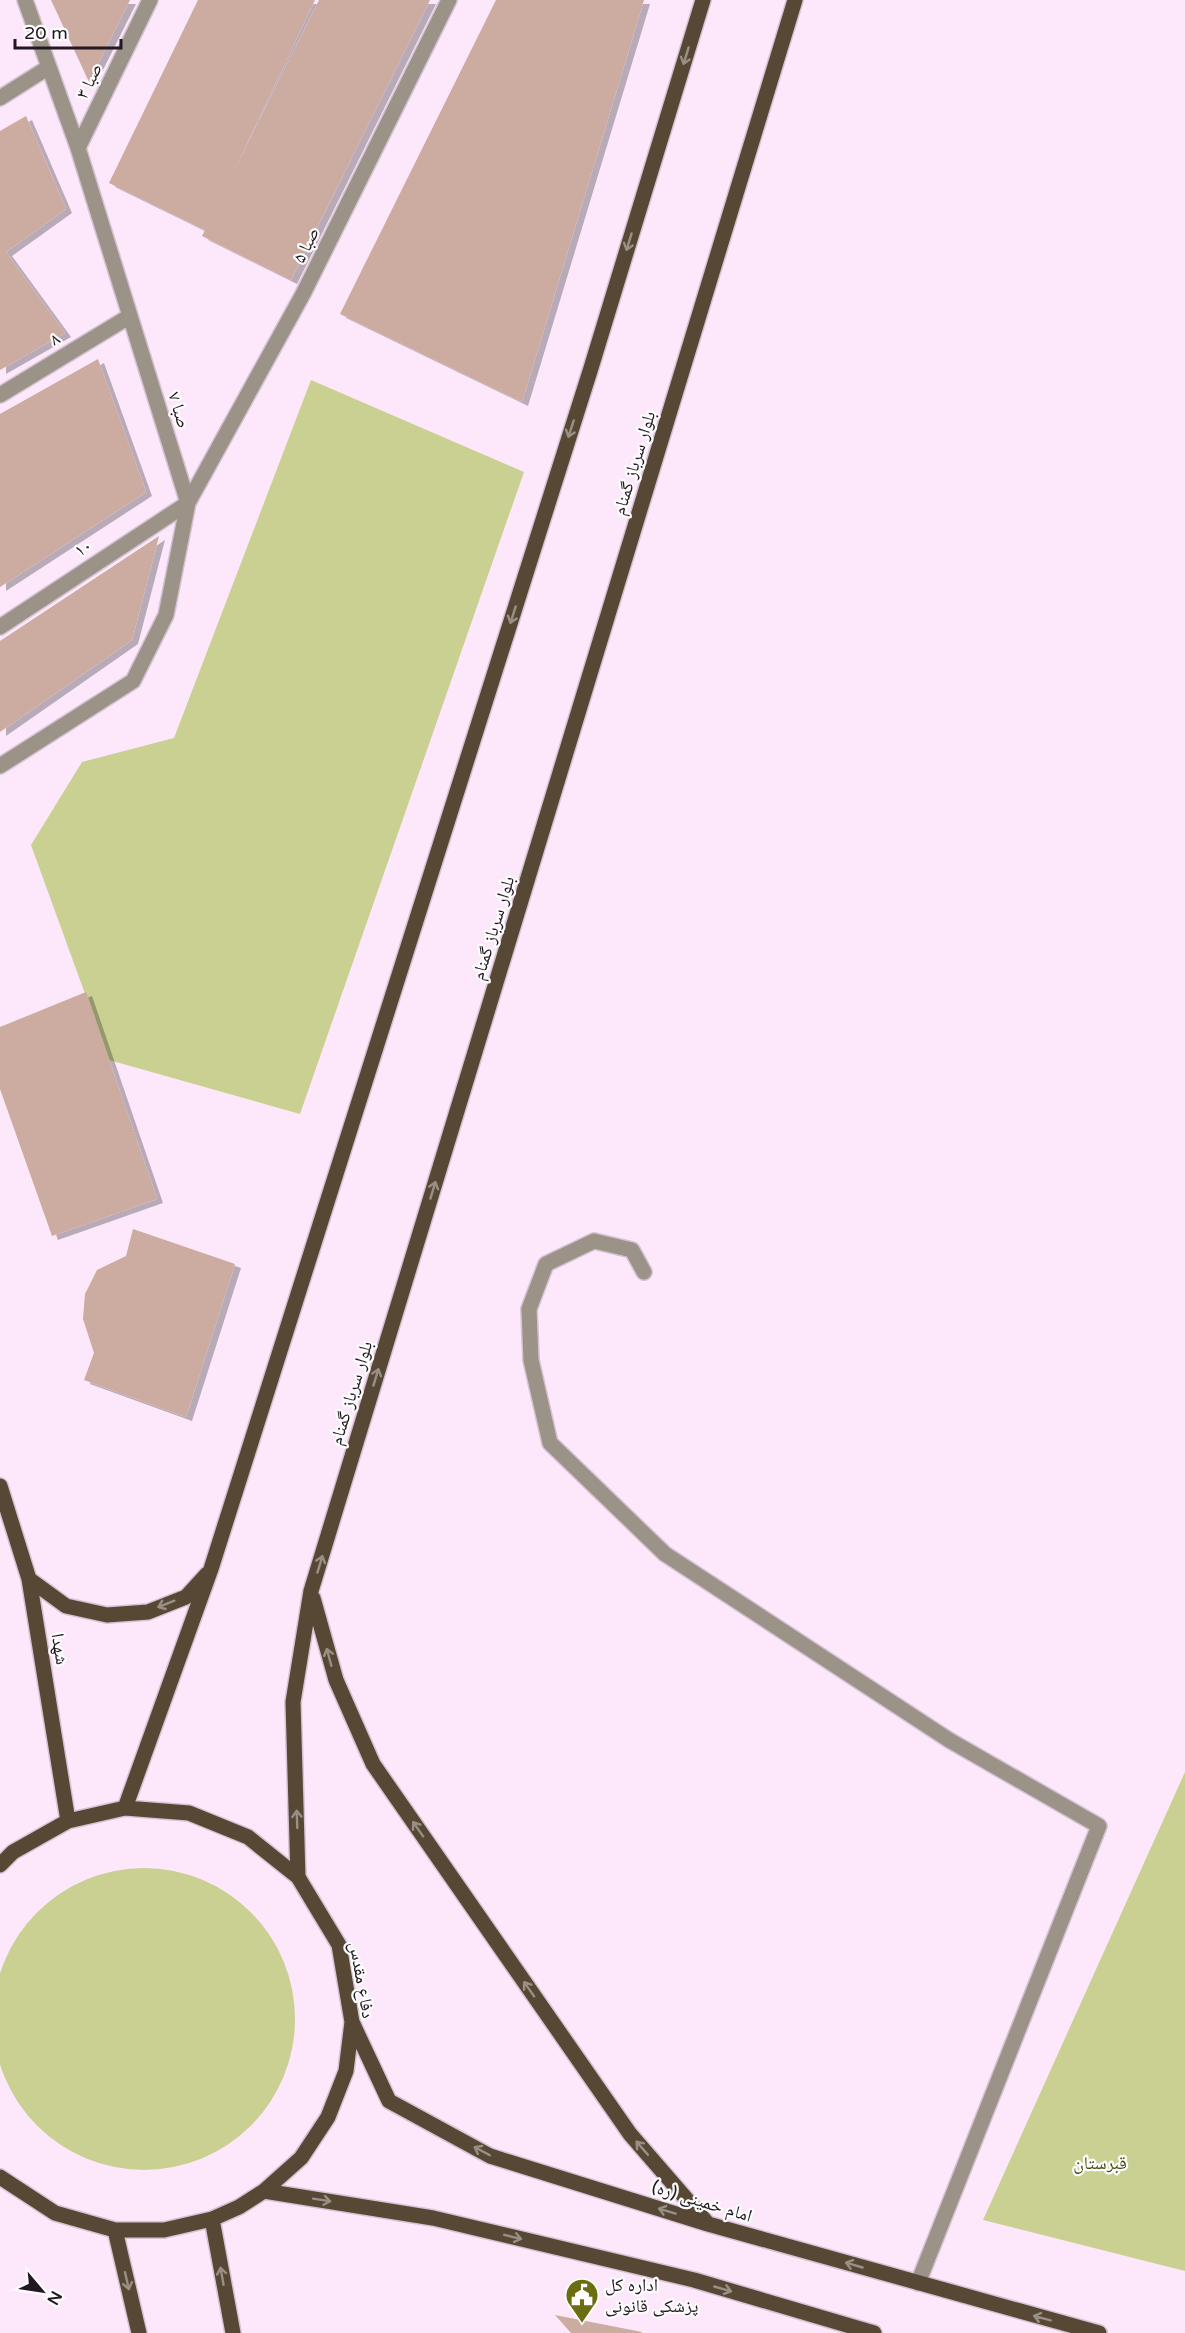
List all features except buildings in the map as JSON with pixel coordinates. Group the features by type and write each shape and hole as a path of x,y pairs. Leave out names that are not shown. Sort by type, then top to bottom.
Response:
{"main road":[{"path":"125,1808 211,1569 591,368 703,0"},
{"name":"بلوار سرباز گمنام","path":"298,1877 293,1702 311,1591 795,0"},
{"name":"شهدا","path":"0,1486 29,1579 68,1821"},
{"path":"29,1579 66,1606 106,1615 148,1612 186,1597 211,1569"},
{"path":"311,1591 336,1680 373,1764 630,2134 708,2224"},
{"name":"دفاع مقدس","path":"0,1865 13,1852 68,1821 125,1808 189,1813 248,1837 298,1877 339,1945 352,2022 346,2071 328,2117 301,2158 264,2191 239,2207 212,2219 164,2230 115,2230 55,2213 0,2177"},
{"name":"امام خمینی (ره)","path":"352,2022 389,2101 490,2156 708,2224 1099,2333"},
{"path":"264,2191 433,2218 694,2280 874,2333"},
{"path":"212,2219 233,2333"},
{"path":"115,2230 139,2333"}],"street":[{"name":"صبا ۷","path":"0,766 133,681 166,615 188,503 78,148 25,0"},
{"name":"صبا ۳","path":"78,148 150,0"},
{"name":"صبا ۵","path":"188,503 303,294 449,0"},
{"path":"0,98 49,67"},
{"name":"۸","path":"0,395 130,316"},
{"name":"۱۰","path":"0,627 188,503"},
{"path":"644,1272 633,1250 594,1241 546,1264 529,1309 531,1360 550,1443 665,1554 949,1740 1099,1826 918,2283"}],"green space":[{"path":"311,380 524,472 300,1114 109,1060 31,845 82,762 174,738"},
{"name":"قبرستان","path":"1185,1772 1185,2271 983,2220"},
{"path":"144,1868 173,1871 202,1879 228,1893 251,1912 270,1935 284,1961 292,1990 295,2019 292,2048 284,2077 270,2103 251,2126 228,2145 202,2159 173,2167 144,2170 115,2167 86,2159 60,2145 37,2126 18,2103 4,2077 -4,2048 -7,2019 -4,1990 4,1961 18,1935 37,1912 60,1893 86,1879 115,1871"}],"place":[{"name":"اداره کل پزشکی قانونی","path":"582,2324"}]}
